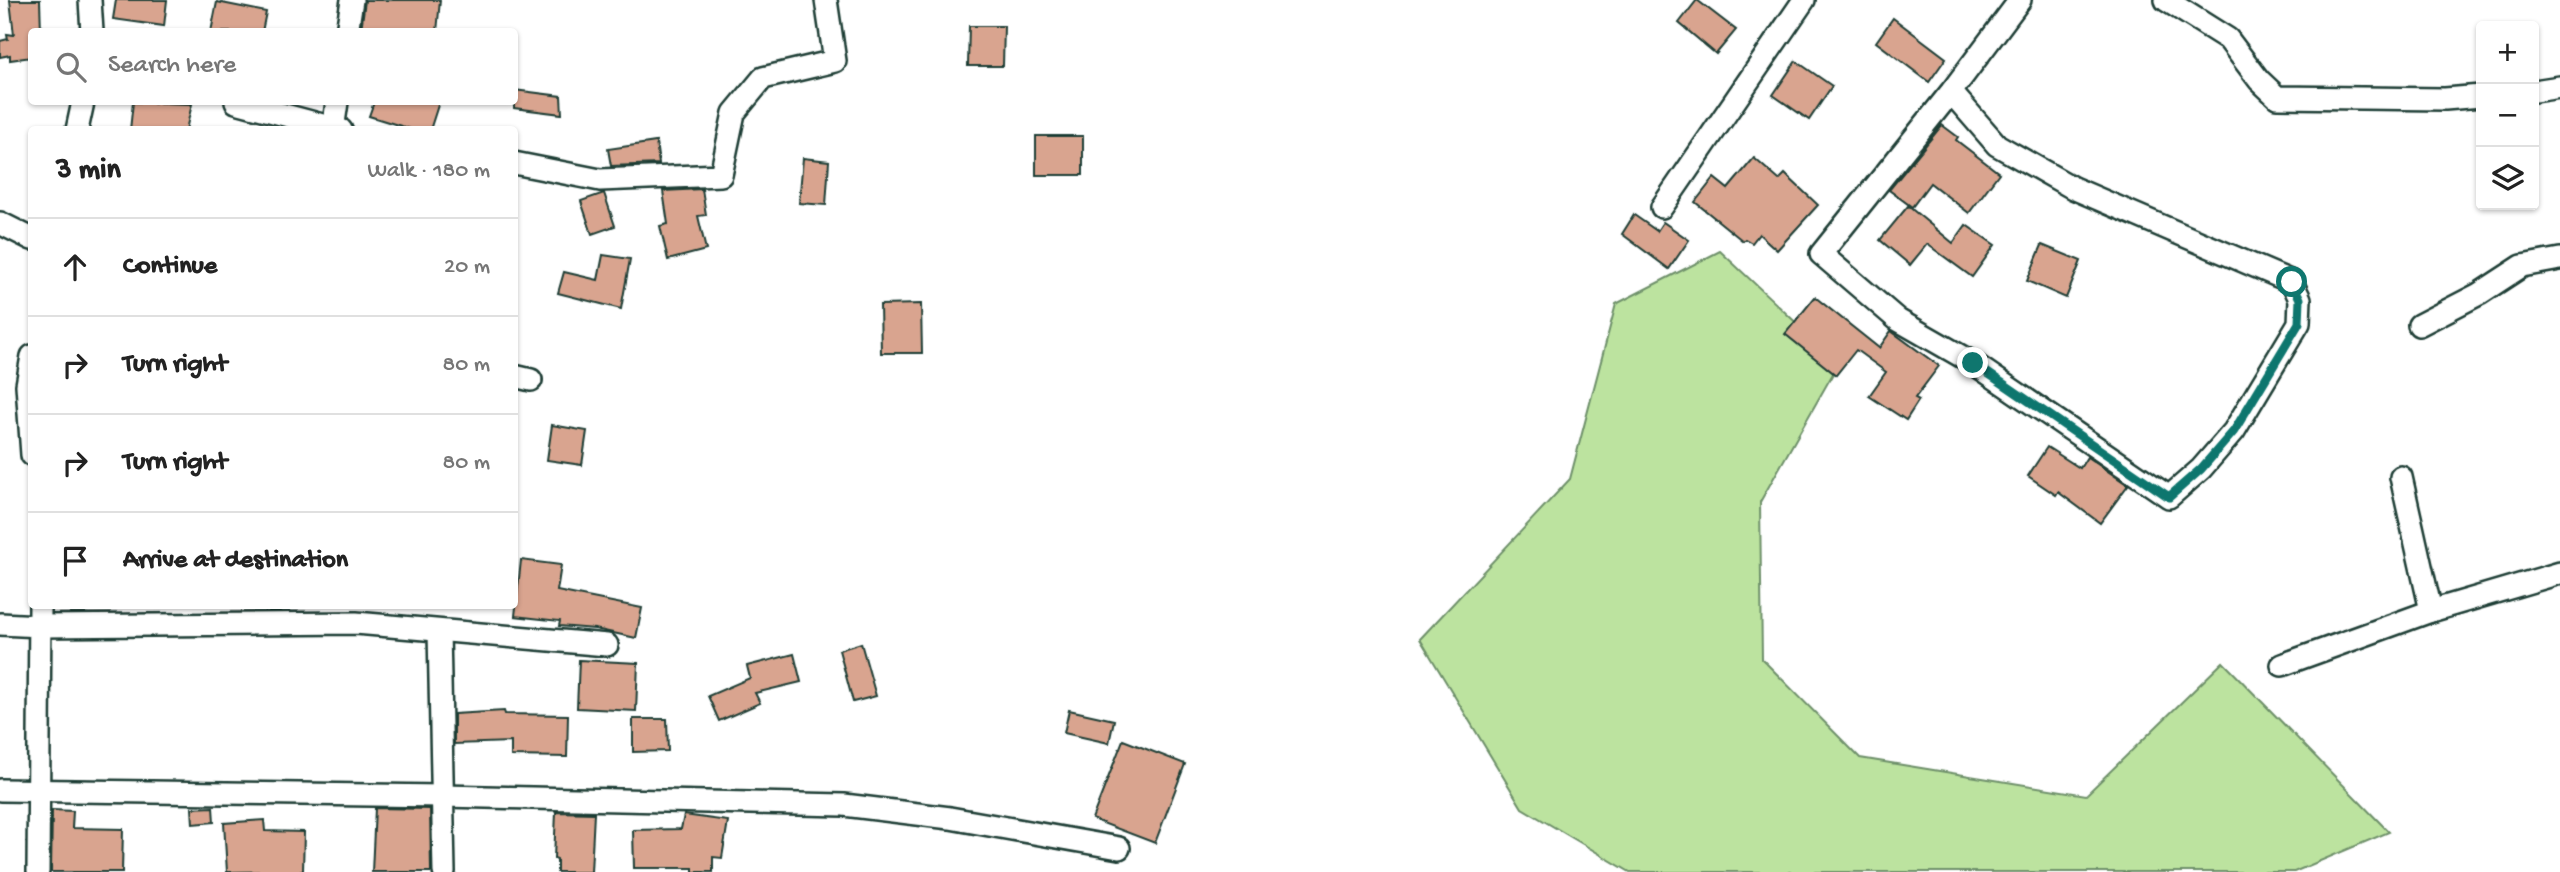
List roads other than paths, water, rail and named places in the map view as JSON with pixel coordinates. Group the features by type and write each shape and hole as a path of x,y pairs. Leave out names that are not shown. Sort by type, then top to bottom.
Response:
{"street":[{"path":"90,0 92,28"},
{"path":"348,28 352,0"},
{"path":"518,164 600,180 721,175 734,113 763,78 835,61 826,0"},
{"path":"1662,207 1804,0"},
{"path":"1951,92 1997,145 2073,188 2292,282 2300,299 2299,323 2234,431 2201,469 2169,497 1973,363 1898,320 1821,254 1951,92 2020,0"},
{"path":"2166,0 2228,39 2259,80 2277,97 2445,99 2476,96"},
{"path":"2539,91 2560,87"},
{"path":"78,126 82,105"},
{"path":"247,105 325,126"},
{"path":"336,126 337,105"},
{"path":"0,223 28,237"},
{"path":"2418,325 2479,294 2522,266 2560,259"},
{"path":"28,379 28,399"},
{"path":"2401,477 2431,611"},
{"path":"2282,665 2431,611 2560,573"},
{"path":"0,624 41,616 356,614 439,631 607,645"},
{"path":"38,872 41,616"},
{"path":"439,631 444,872"},
{"path":"0,790 844,805 950,818 1119,848"}]}
